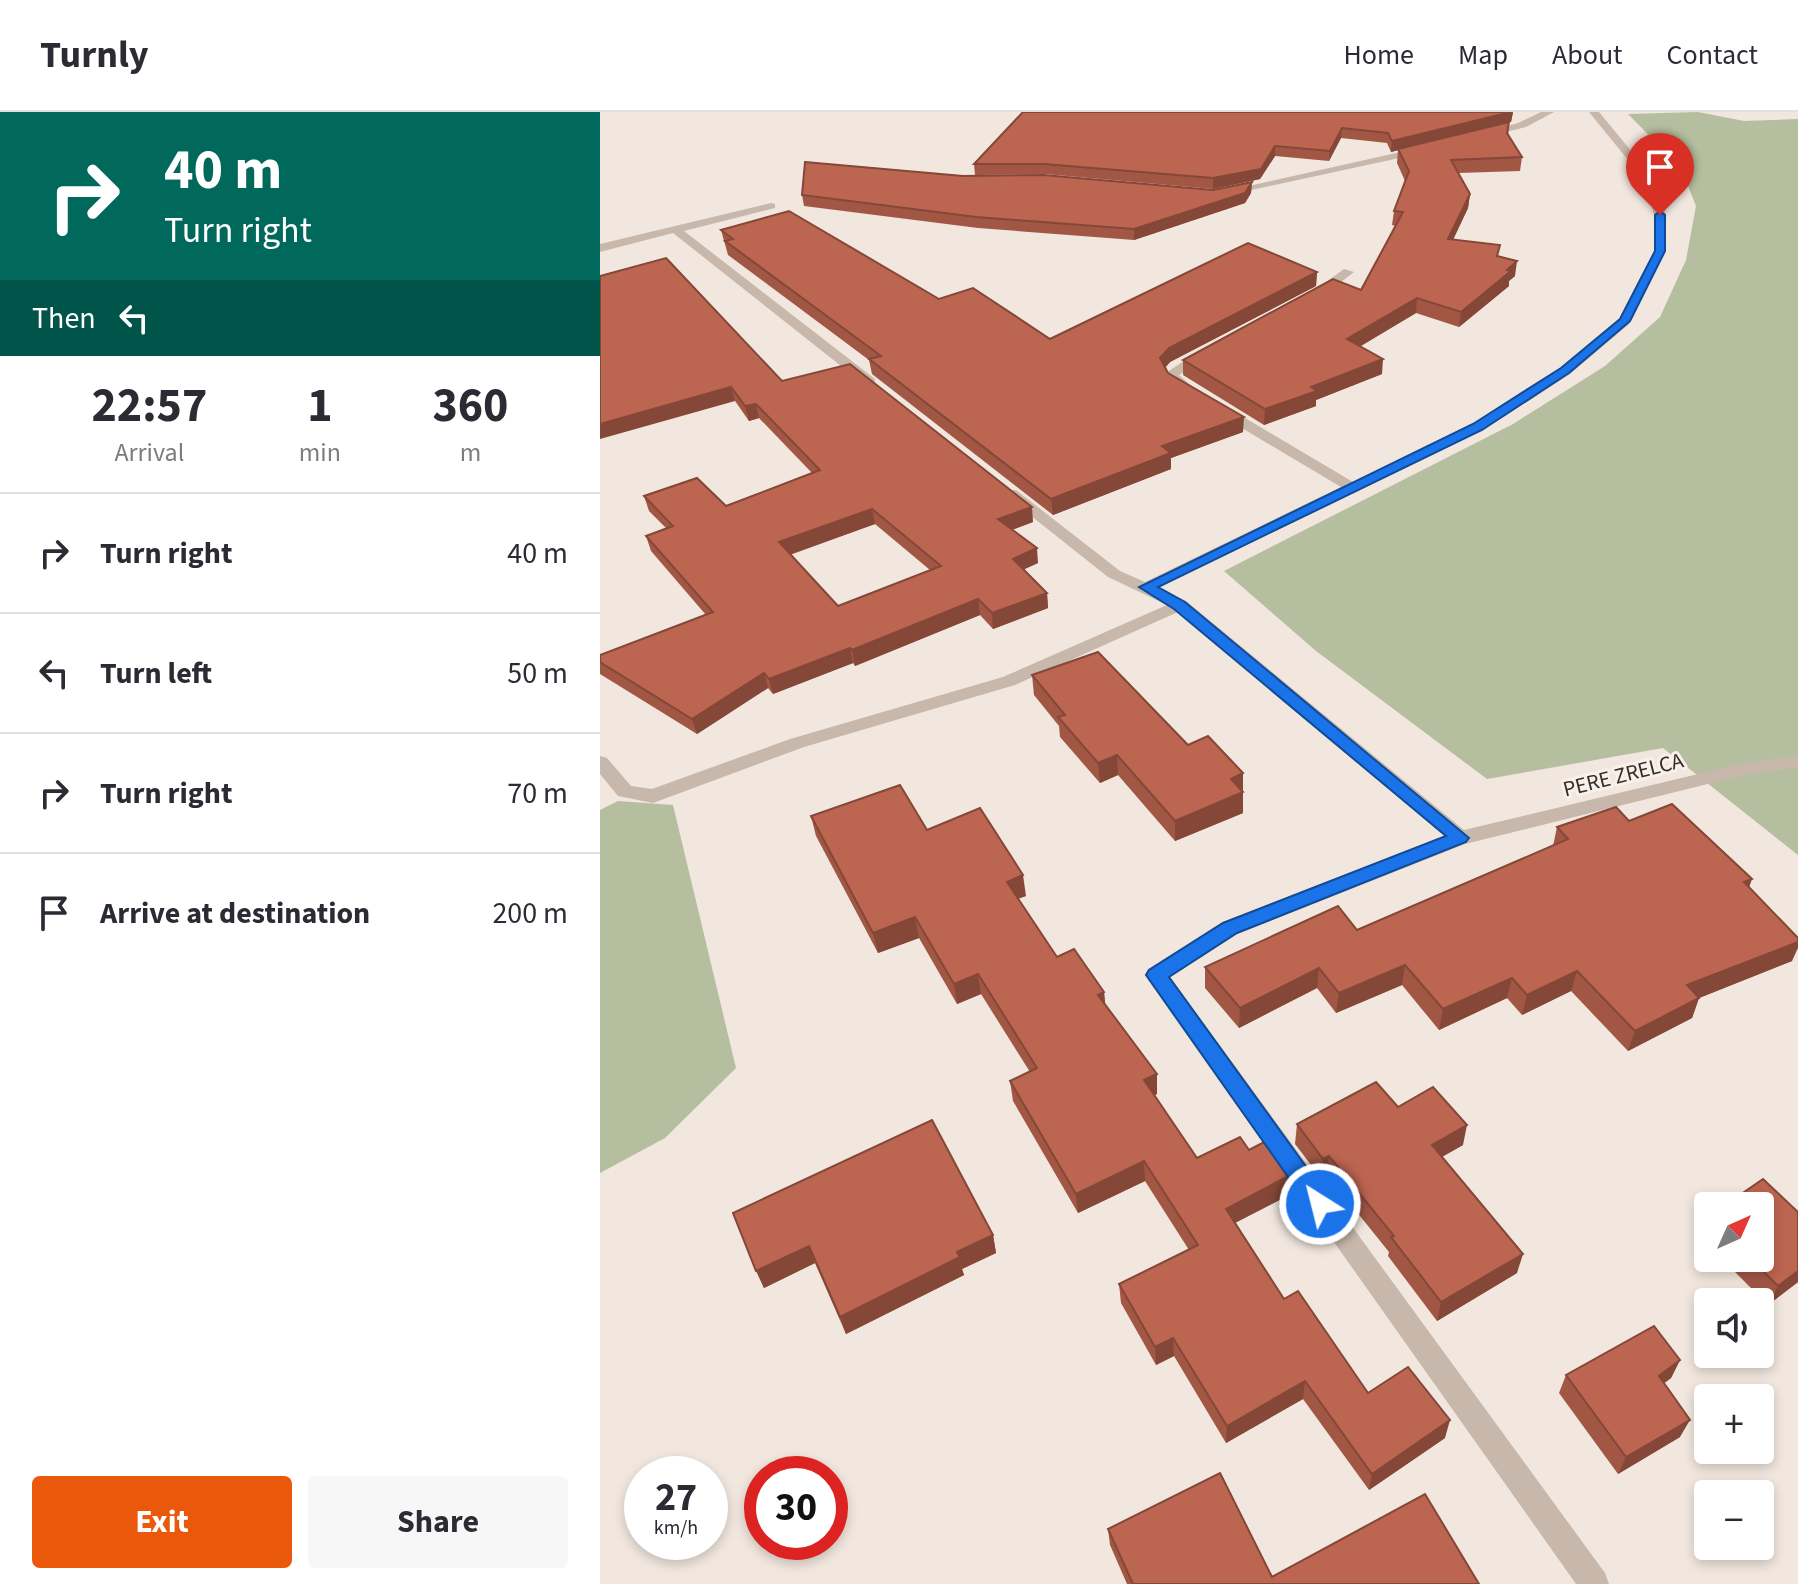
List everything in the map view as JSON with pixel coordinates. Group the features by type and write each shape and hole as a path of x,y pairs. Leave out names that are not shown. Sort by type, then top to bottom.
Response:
{"street":[{"path":"1478,136 1522,125 1549,112"},
{"path":"1147,587 1478,427 1565,371 1624,321 1660,251 1660,215 1651,181 1594,112"},
{"path":"1213,195 1310,177 1434,147"},
{"path":"600,248 771,206"},
{"path":"675,229 888,397"},
{"path":"1305,301 1348,272"},
{"path":"1223,343 1176,368 1170,375 1351,487"},
{"path":"989,476 1114,574 1180,605 1460,838"},
{"path":"600,762 625,791 653,796 797,743 1009,681 1180,605"},
{"name":"PERE ZRELCA","path":"1594,1584 1156,975 1230,928 1460,838 1744,769 1798,761"}],"green space":[{"path":"1698,112 1744,121 1798,119 1798,855 1663,748 1487,779 1316,651 1224,571 1513,424 1605,366 1660,317 1686,260 1696,206 1681,168 1628,114"},
{"path":"618,801 673,805 736,1068 665,1138 600,1173 600,810"}],"building":[{"path":"1023,112 1511,112 1392,141 1388,133 1342,128 1330,151 1275,146 1261,169 1213,178 1044,164 974,164"},
{"path":"1509,122 1507,133 1522,157 1451,160 1470,194 1448,239 1500,245 1497,256 1517,261 1507,270 1511,271 1461,312 1417,298 1347,339 1383,359 1311,387 1317,391 1265,409 1183,360 1333,279 1361,290 1403,212 1394,211 1409,171 1398,149"},
{"path":"805,162 963,176 1044,175 1213,190 1252,182 1245,193 1134,229 976,217 802,195"},
{"path":"789,211 939,299 973,288 1050,339 1248,243 1317,272 1169,348 1160,358 1168,373 1244,417 1162,446 1171,453 1051,499 869,359 881,356 725,241 733,239 721,230"},
{"path":"666,258 782,381 850,364 1032,507 998,519 1037,548 1013,559 1047,593 992,613 978,599 852,650 850,648 769,679 764,673 692,719 600,662 600,655 713,612 646,536 673,526 644,496 697,478 726,506 820,470 756,404 745,406 731,387 600,424 600,276","holes":["872,509 941,566 838,606 779,542"]},
{"path":"1098,652 1188,745 1208,736 1243,773 1231,779 1243,792 1175,821 1117,755 1098,763 1058,717 1065,715 1032,675"},
{"path":"900,785 927,830 980,808 1023,875 1007,882 1057,957 1074,949 1104,992 1098,995 1157,1074 1144,1080 1197,1158 1240,1137 1249,1150 1272,1138 1296,1172 1226,1209 1284,1299 1298,1291 1368,1393 1408,1367 1450,1420 1372,1474 1305,1381 1227,1426 1173,1338 1155,1347 1119,1284 1198,1245 1144,1161 1076,1194 1010,1081 1037,1068 978,974 954,984 915,917 873,933 811,816"},
{"path":"1672,804 1752,879 1744,882 1798,938 1798,942 1687,985 1699,998 1635,1031 1577,971 1527,995 1512,978 1443,1009 1405,965 1339,993 1319,968 1240,1008 1205,967 1338,906 1357,930 1568,839 1557,827 1616,807 1629,821"},
{"path":"1376,1082 1398,1107 1433,1087 1467,1125 1432,1145 1523,1254 1441,1302 1391,1237 1394,1236 1329,1156 1323,1159 1297,1124"},
{"path":"932,1120 993,1235 957,1252 960,1257 840,1317 809,1246 756,1271 733,1213"},
{"path":"1763,1179 1798,1212 1798,1271 1778,1286 1764,1272 1774,1272 1774,1192 1744,1192"},
{"path":"1654,1326 1680,1360 1659,1376 1690,1420 1626,1457 1566,1375"},
{"path":"1220,1473 1272,1577 1425,1494 1479,1584 1133,1584 1108,1529"}],"route":[{"path":"1320,1204 1156,975 1230,928 1460,838 1180,605 1147,587 1478,427 1565,371 1624,321 1647,282 1660,251 1660,215"}]}
